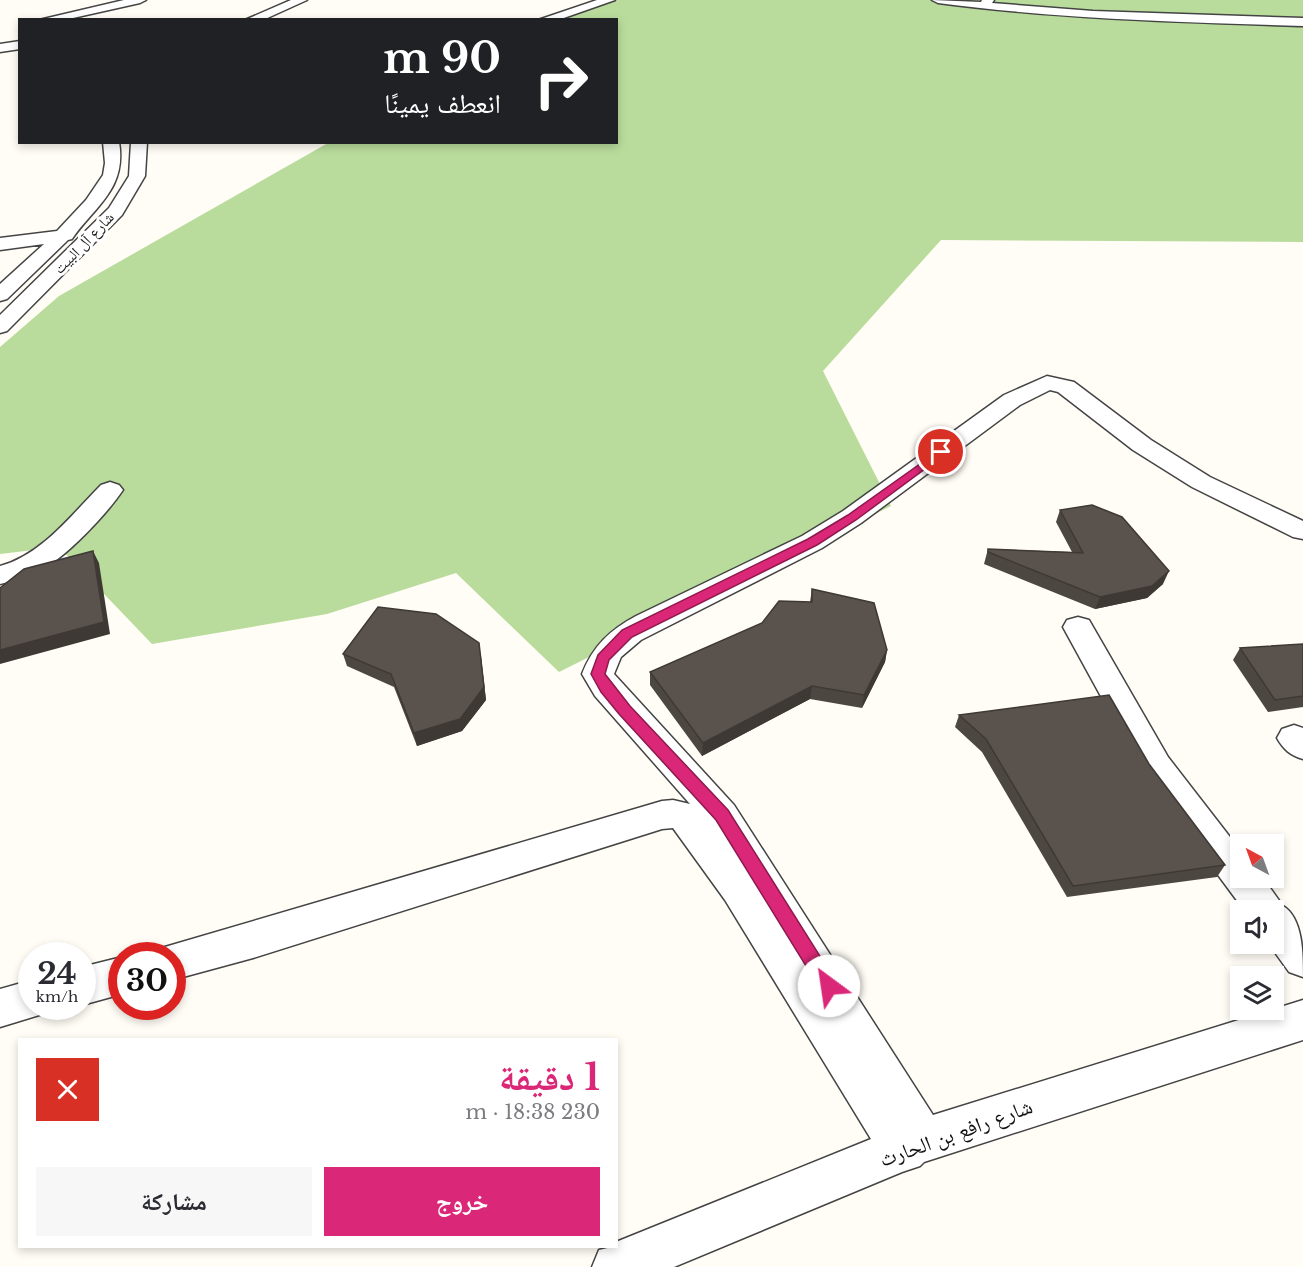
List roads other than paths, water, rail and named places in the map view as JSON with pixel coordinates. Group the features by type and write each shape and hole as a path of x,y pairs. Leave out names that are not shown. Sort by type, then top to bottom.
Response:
{"street":[{"path":"54,18 140,0"},
{"path":"256,18 301,0"},
{"path":"271,18 314,0"},
{"path":"550,18 609,0"},
{"path":"938,0 1112,16 1303,22"},
{"path":"0,48 18,45"},
{"name":"شارع آل البيت","path":"0,295 79,217 110,178 114,158 111,144"},
{"name":"شارع آل البيت","path":"0,327 116,211 129,192 139,166 139,144"},
{"path":"0,244 79,217"},
{"path":"0,244 92,236"},
{"path":"0,251 56,240"},
{"path":"0,251 18,259 28,267"},
{"path":"914,1145 722,815 606,688 598,674 603,658 627,634 646,623 812,542 852,517 1012,400 1047,383 1066,387 1142,445 1201,482 1303,531"},
{"path":"0,575 22,570 37,562 110,490"},
{"path":"1078,627 1156,766 1230,863"},
{"path":"186,958 253,940 662,815 684,816 738,888 914,1145"},
{"path":"1249,888 1258,900"},
{"path":"1284,933 1303,959"},
{"path":"0,1008 18,1003"},
{"name":"شارع رافع بن الحارث","path":"616,1267 914,1145 1303,1020"}]}
